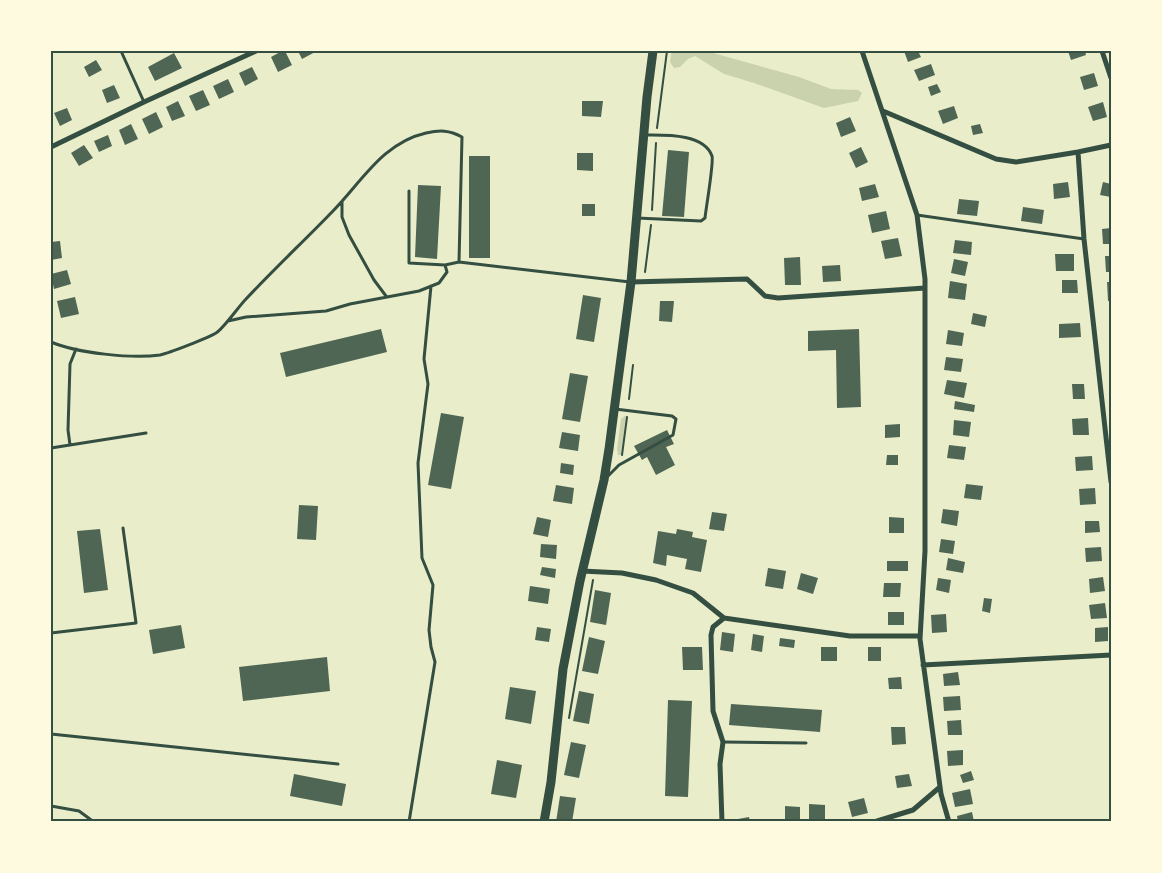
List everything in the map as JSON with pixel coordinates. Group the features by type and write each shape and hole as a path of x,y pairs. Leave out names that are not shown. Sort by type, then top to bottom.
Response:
{"main road":[{"path":"544,822 551,782 563,669 582,571 604,480 615,409 631,282 653,51"}],"street":[{"path":"51,147 256,51"},
{"path":"862,51 917,215 925,288 925,551 920,636 940,787 949,822"},
{"path":"1102,51 1111,78"},
{"path":"883,112 996,159 1016,162 1078,152 1111,144"},
{"path":"1078,152 1084,239 1111,482"},
{"path":"631,282 747,279 765,296 778,298 925,288"},
{"path":"582,571 622,573 656,580 693,593 724,618 850,636 920,636"},
{"path":"722,822 720,764 723,742 713,711 711,635 713,627 724,618"},
{"path":"923,665 1111,655"},
{"path":"874,822 913,810 940,787"}],"lane":[{"path":"120,51 144,102"},
{"path":"51,342 98,354 160,355 217,333 257,287 333,211 377,162 395,146 412,136 438,130 452,132 462,137 459,262"},
{"path":"637,218 701,220 705,218 713,157 708,148 689,138 675,135 644,135"},
{"path":"409,191 409,263 445,265 459,262 631,282"},
{"path":"342,200 342,217 349,234 374,280 386,296"},
{"path":"917,215 1084,239"},
{"path":"226,322 246,317 326,311 386,296 419,291 439,283 447,272 445,265"},
{"path":"410,822 435,662 429,630 433,585 422,558 418,462 428,384 424,359 431,286"},
{"path":"70,445 68,430 70,364 76,349"},
{"path":"604,480 619,465 673,435 676,420 672,416 615,409"},
{"path":"51,448 146,433"},
{"path":"51,633 136,623 123,528"},
{"path":"51,734 338,764"},
{"path":"723,742 806,743"},
{"path":"51,806 79,811 94,822"}],"path":[{"path":"644,282 652,218 656,135 667,51"},
{"path":"629,399 633,365"},
{"path":"622,455 627,416"},
{"path":"569,720 594,572"}],"green space":[{"path":"674,51 706,51 799,77 831,89 858,90 862,93 858,101 824,108 724,74 695,56 688,59 680,67 674,68 670,62 671,54"},
{"path":"626,415 621,455 618,455 621,419"}],"building":[{"path":"285,51 292,65 278,72 271,57"},
{"path":"298,51 317,51 302,59"},
{"path":"904,51 918,51 921,57 908,62"},
{"path":"1068,51 1085,51 1086,55 1071,60"},
{"path":"174,53 182,68 155,81 148,67"},
{"path":"96,60 102,70 89,77 84,67"},
{"path":"931,64 935,75 919,81 914,70"},
{"path":"252,67 258,79 245,86 239,73"},
{"path":"1094,73 1098,86 1084,90 1080,77"},
{"path":"228,79 234,92 219,99 213,86"},
{"path":"937,84 941,92 931,96 928,87"},
{"path":"114,85 120,98 107,103 102,90"},
{"path":"203,90 210,105 196,111 189,96"},
{"path":"178,101 185,116 172,121 166,107"},
{"path":"582,101 603,101 601,117 582,116"},
{"path":"1103,102 1107,117 1093,121 1088,107"},
{"path":"954,106 958,118 943,124 938,111"},
{"path":"67,108 72,120 60,126 54,113"},
{"path":"156,112 163,127 149,134 142,119"},
{"path":"850,117 856,131 841,137 836,123"},
{"path":"131,124 138,139 125,145 119,130"},
{"path":"980,124 983,133 973,135 971,126"},
{"path":"108,135 112,146 99,152 94,141"},
{"path":"84,145 93,158 79,166 71,153"},
{"path":"861,147 868,162 856,168 849,153"},
{"path":"668,150 689,152 684,217 662,216"},
{"path":"577,153 593,153 593,171 577,170"},
{"path":"469,156 490,156 490,258 469,258"},
{"path":"1068,182 1070,197 1054,199 1053,184"},
{"path":"1103,182 1111,184 1111,197 1100,195"},
{"path":"875,184 879,197 862,201 859,188"},
{"path":"418,185 441,186 437,259 415,257"},
{"path":"959,199 979,201 977,216 957,214"},
{"path":"582,204 595,204 595,216 582,216"},
{"path":"1023,207 1044,210 1042,224 1021,221"},
{"path":"886,211 890,229 872,233 868,215"},
{"path":"1111,228 1111,244 1103,244 1102,229"},
{"path":"898,238 902,256 885,259 881,241"},
{"path":"955,240 972,242 971,255 953,253"},
{"path":"60,241 62,258 51,260 51,242"},
{"path":"1055,254 1074,254 1074,271 1056,271"},
{"path":"1105,256 1111,256 1111,272 1106,272"},
{"path":"800,257 801,285 785,285 784,258"},
{"path":"954,259 968,262 965,276 951,273"},
{"path":"840,265 841,281 823,282 822,266"},
{"path":"67,270 71,284 54,289 51,274"},
{"path":"1062,280 1077,280 1078,293 1062,293"},
{"path":"950,281 967,284 965,300 948,298"},
{"path":"1107,282 1111,282 1111,301 1108,301"},
{"path":"583,295 601,298 594,342 576,339"},
{"path":"75,297 79,314 61,318 57,301"},
{"path":"660,301 674,301 672,322 659,321"},
{"path":"973,313 987,316 985,327 971,324"},
{"path":"1080,323 1081,337 1059,338 1059,324"},
{"path":"381,329 387,352 286,377 280,353"},
{"path":"859,329 861,407 837,408 836,350 808,351 808,331"},
{"path":"948,330 964,333 962,346 946,344"},
{"path":"946,357 963,359 961,372 944,370"},
{"path":"570,373 588,376 580,422 562,419"},
{"path":"947,380 967,383 964,398 944,394"},
{"path":"1072,384 1084,384 1085,399 1073,399"},
{"path":"955,401 975,405 974,412 954,409"},
{"path":"441,413 464,417 451,489 428,485"},
{"path":"1088,418 1089,435 1073,435 1072,419"},
{"path":"954,420 971,422 969,437 953,435"},
{"path":"900,424 900,437 885,438 885,425"},
{"path":"667,430 674,444 666,447 675,465 656,475 647,457 642,460 634,446"},
{"path":"562,432 580,435 578,451 559,448"},
{"path":"949,445 966,447 964,460 947,458"},
{"path":"887,455 898,455 898,465 886,465"},
{"path":"1092,456 1093,470 1076,471 1075,457"},
{"path":"561,463 574,465 573,475 560,473"},
{"path":"966,484 983,486 981,500 964,498"},
{"path":"556,485 574,488 572,504 553,501"},
{"path":"1095,488 1096,504 1080,505 1079,489"},
{"path":"299,505 318,506 316,540 297,539"},
{"path":"943,509 959,511 957,526 941,523"},
{"path":"712,512 727,514 724,531 709,529"},
{"path":"537,517 551,520 548,537 533,534"},
{"path":"889,517 904,518 904,533 889,533"},
{"path":"1085,521 1099,521 1100,532 1085,533"},
{"path":"100,529 108,590 84,593 77,531"},
{"path":"677,529 693,532 692,537 707,540 701,572 685,569 687,559 667,555 666,566 653,563 658,531 676,534"},
{"path":"941,539 955,541 953,554 939,552"},
{"path":"541,544 557,545 556,559 540,557"},
{"path":"1101,547 1102,561 1086,562 1085,548"},
{"path":"948,558 965,562 963,573 946,570"},
{"path":"887,561 908,561 908,571 887,571"},
{"path":"542,567 556,569 555,578 540,575"},
{"path":"768,568 786,571 783,589 765,586"},
{"path":"801,573 818,578 813,594 797,589"},
{"path":"1103,577 1105,591 1090,593 1089,579"},
{"path":"938,578 951,580 949,593 936,590"},
{"path":"884,583 901,583 900,597 883,597"},
{"path":"530,586 550,589 548,604 528,601"},
{"path":"595,590 611,593 606,625 590,622"},
{"path":"984,598 992,599 990,613 982,611"},
{"path":"1105,603 1107,618 1091,619 1089,605"},
{"path":"888,612 904,612 904,625 888,625"},
{"path":"946,614 947,632 932,633 931,615"},
{"path":"181,625 185,648 153,654 149,630"},
{"path":"537,627 551,629 549,642 535,640"},
{"path":"1108,627 1108,641 1095,642 1095,628"},
{"path":"722,632 735,634 733,652 720,650"},
{"path":"753,634 764,636 762,652 751,650"},
{"path":"589,637 605,641 598,674 582,671"},
{"path":"780,638 795,640 794,648 779,646"},
{"path":"682,647 702,647 703,670 683,670"},
{"path":"821,647 837,647 837,661 821,661"},
{"path":"868,647 881,647 881,661 868,661"},
{"path":"327,657 330,691 243,701 239,667"},
{"path":"958,672 960,685 944,686 943,674"},
{"path":"901,677 902,689 889,689 888,678"},
{"path":"510,687 536,691 531,724 505,719"},
{"path":"579,691 594,694 589,724 573,721"},
{"path":"960,696 961,710 944,711 943,697"},
{"path":"668,700 692,701 688,797 665,796"},
{"path":"731,704 822,710 820,732 729,725"},
{"path":"961,720 962,735 948,735 947,721"},
{"path":"891,727 905,727 906,744 892,745"},
{"path":"571,742 586,745 579,778 564,775"},
{"path":"963,750 963,765 948,766 947,751"},
{"path":"497,760 522,765 516,798 491,794"},
{"path":"971,771 974,780 963,783 960,775"},
{"path":"294,774 346,784 342,806 290,796"},
{"path":"909,774 912,786 897,788 895,776"},
{"path":"970,789 973,804 955,807 952,793"},
{"path":"560,796 576,798 572,822 556,822"},
{"path":"864,798 868,813 852,817 848,802"},
{"path":"809,804 825,805 825,821 809,821"},
{"path":"785,806 800,807 800,820 785,820"},
{"path":"972,812 974,822 958,822 957,816"},
{"path":"749,817 750,822 738,822 738,819"}]}
